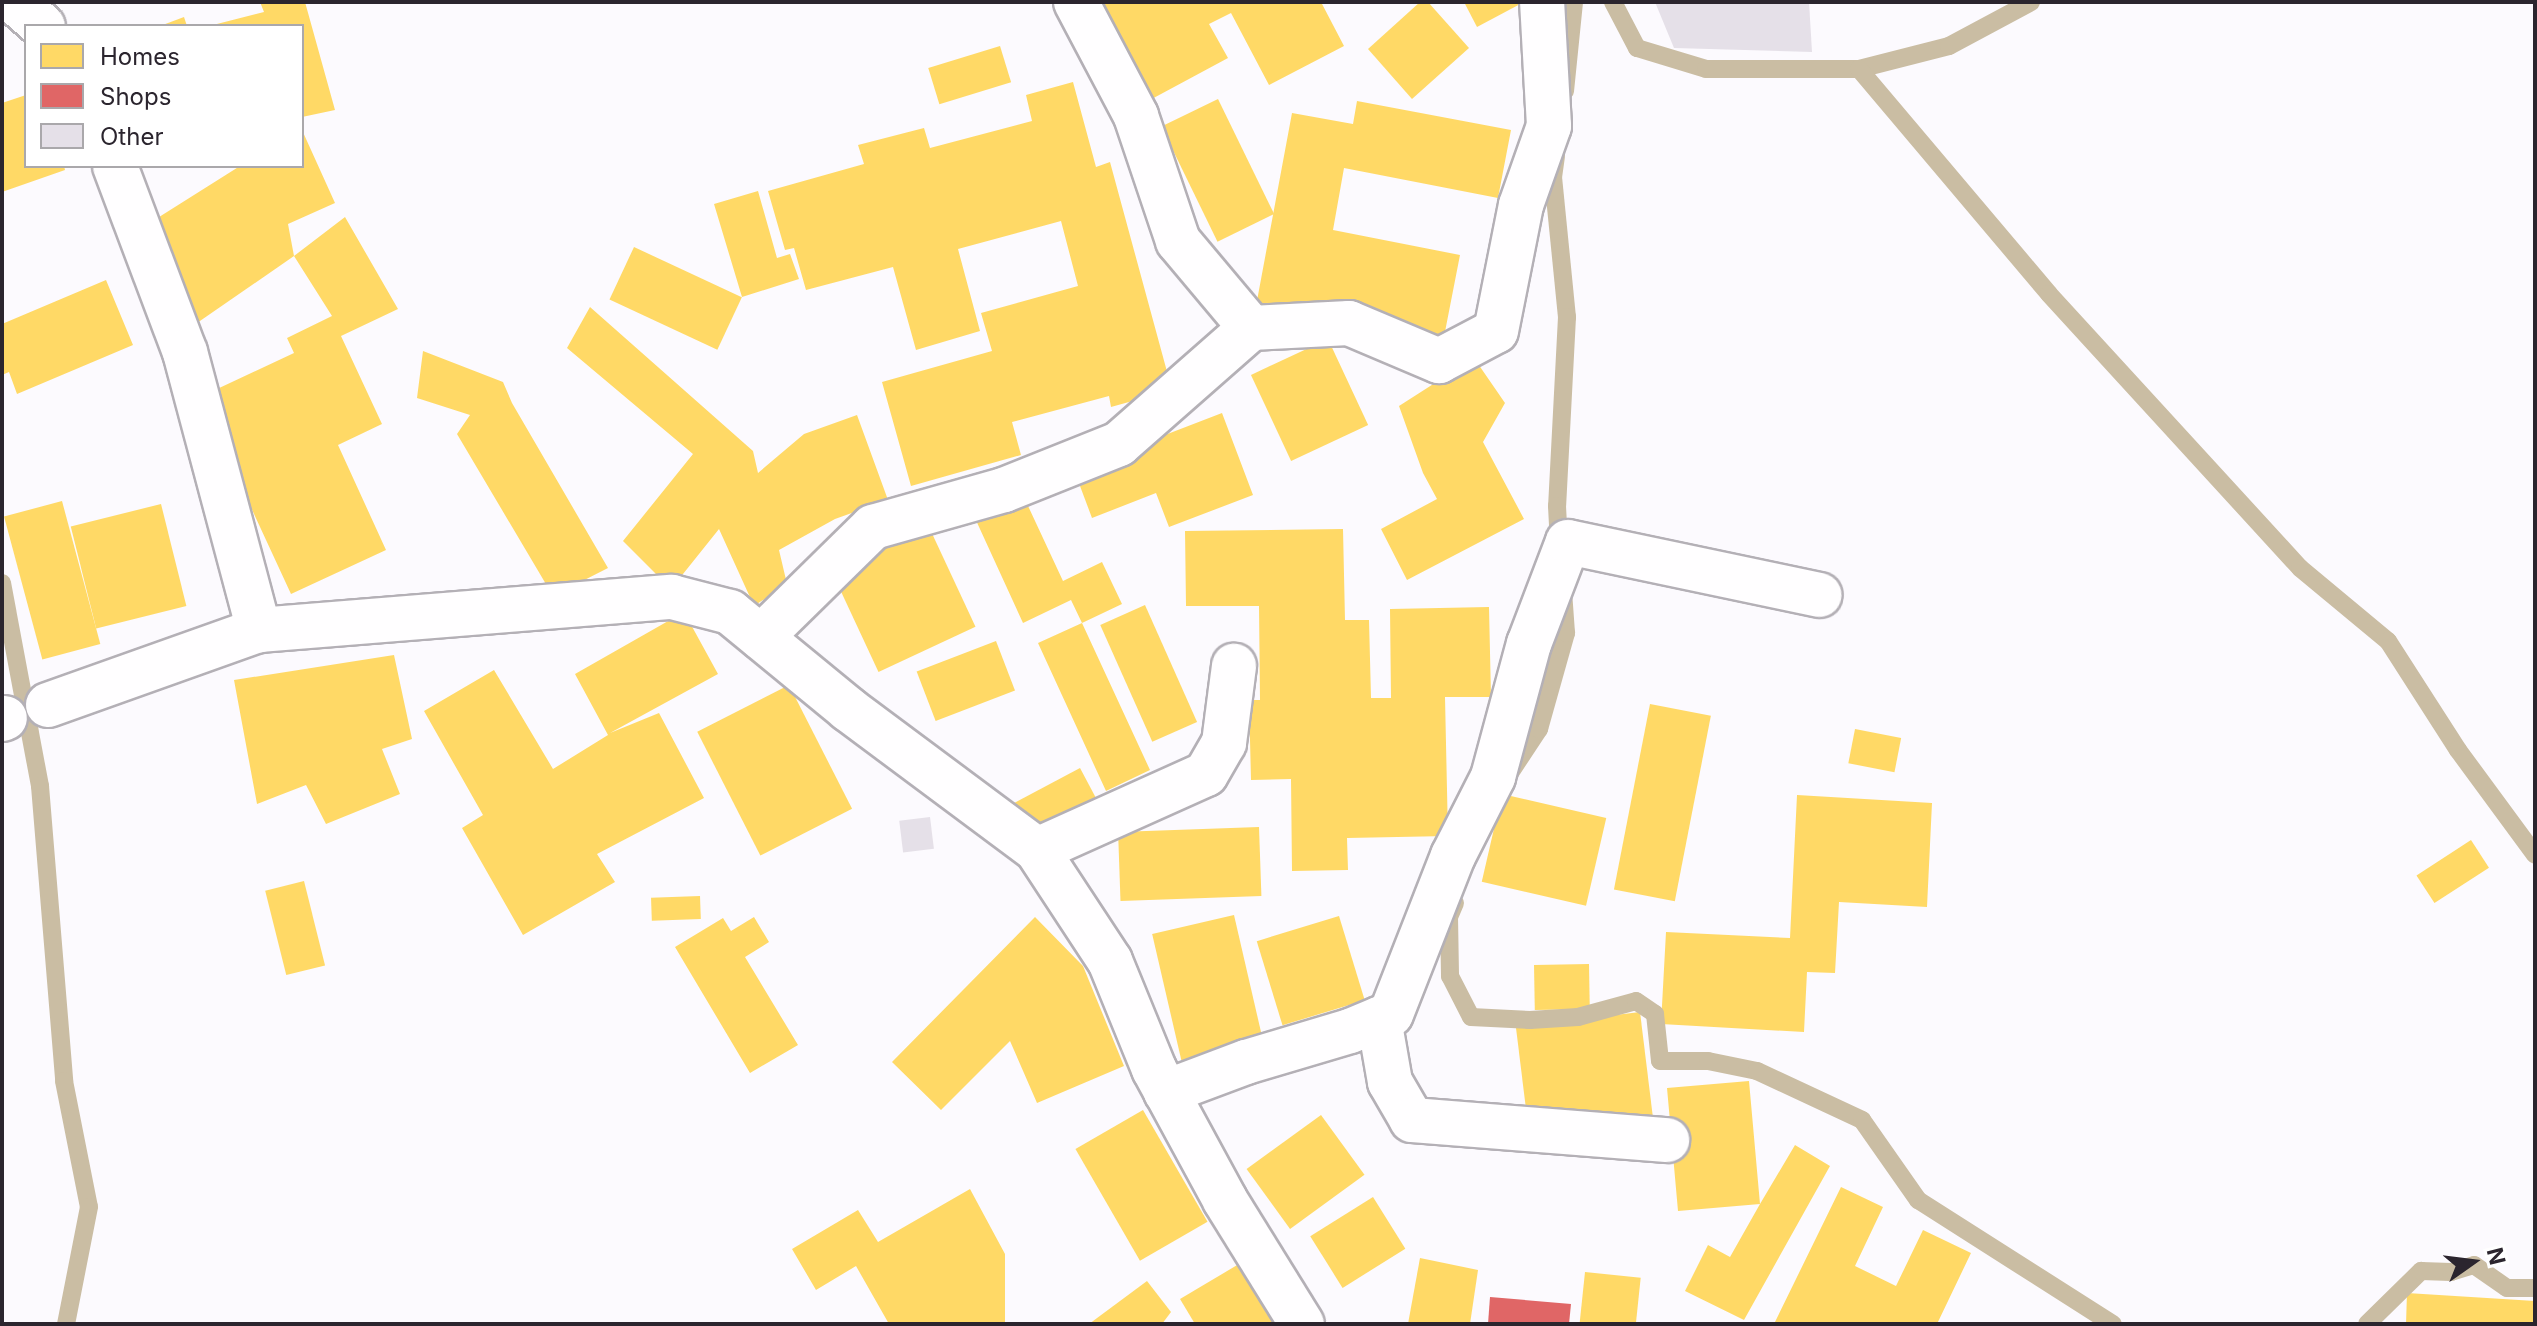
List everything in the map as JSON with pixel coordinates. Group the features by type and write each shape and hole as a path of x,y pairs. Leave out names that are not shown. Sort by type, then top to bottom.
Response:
{"street":[{"path":"15,2 41,24"},
{"path":"1076,2 1136,116 1178,241 1251,328"},
{"path":"761,637 873,527 1004,490 1119,444 1251,328 1349,323 1439,361 1496,331 1521,205 1549,126 1542,2"},
{"path":"116,168 185,352 259,630"},
{"path":"1166,1092 1391,1014 1453,856 1493,777 1529,644 1568,542 1819,595"},
{"path":"48,705 259,630 672,597 730,612 848,709 1037,850 1110,961 1166,1092 1225,1200 1302,1324"},
{"path":"1037,850 1206,774 1224,743 1234,666"},
{"path":"1379,1019 1390,1082 1412,1120 1667,1140"}],"building: Homes":[{"path":"260,2 305,2 335,110 304,117 304,24 217,24 264,12"},
{"path":"1079,2 1321,2 1344,46 1269,85 1231,13 1209,24 1228,58 1135,108"},
{"path":"1420,2 1428,2 1469,48 1412,99 1368,49"},
{"path":"1464,2 1524,2 1477,27"},
{"path":"184,17 186,24 165,24"},
{"path":"1000,46 1011,82 939,104 928,68"},
{"path":"1073,82 1096,167 1110,162 1172,390 1111,407 1109,396 1012,422 1021,455 911,486 882,382 992,351 981,313 1078,286 1061,221 958,249 980,331 916,350 893,267 806,290 794,248 785,250 768,191 864,164 858,145 924,128 930,148 1032,121 1026,95"},
{"path":"24,96 24,168 65,170 2,192 2,103"},
{"path":"1218,99 1274,214 1217,242 1161,127"},
{"path":"1357,101 1511,130 1498,198 1344,168 1333,230 1460,255 1443,342 1256,306 1292,113 1353,124"},
{"path":"304,134 335,203 288,224 294,256 184,332 121,241 237,168 304,168"},
{"path":"758,191 777,258 790,254 799,279 742,297 714,204"},
{"path":"345,217 398,309 341,336 382,424 338,445 386,550 291,594 200,397 294,353 287,338 332,316 294,256"},
{"path":"634,247 742,297 717,350 609,300"},
{"path":"106,280 133,345 17,394 9,372 2,375 2,324"},
{"path":"590,307 753,451 758,473 804,434 857,415 888,500 835,519 779,550 787,584 754,606 719,529 671,589 623,541 693,454 567,348"},
{"path":"1328,339 1368,425 1291,461 1251,375"},
{"path":"423,351 503,382 512,403 608,568 553,596 457,434 470,415 417,398"},
{"path":"1474,358 1505,403 1483,442 1524,519 1407,580 1381,529 1437,499 1423,473 1399,406"},
{"path":"1222,413 1253,495 1169,527 1156,493 1092,518 1074,470"},
{"path":"1022,493 1063,581 1102,562 1122,604 1082,623 1071,600 1023,623 974,516"},
{"path":"62,501 100,644 42,659 4,517"},
{"path":"161,504 186,606 96,628 71,526"},
{"path":"929,527 975,627 879,672 832,572"},
{"path":"1343,529 1345,620 1369,620 1371,698 1391,698 1390,609 1489,607 1491,697 1445,697 1448,836 1347,838 1348,870 1292,871 1291,779 1251,780 1249,700 1260,700 1259,606 1186,606 1185,531"},
{"path":"1145,605 1197,722 1152,742 1100,625"},
{"path":"684,612 718,674 610,733 659,713 704,798 597,854 615,882 523,935 462,828 483,815 424,711 494,670 553,769 608,735 575,674"},
{"path":"1082,623 1150,770 1106,791 1038,643"},
{"path":"996,641 1015,690 936,721 917,671"},
{"path":"394,655 412,739 382,749 400,794 326,824 306,785 257,804 234,680"},
{"path":"789,685 852,809 760,856 697,732"},
{"path":"1650,704 1711,716 1675,901 1614,890"},
{"path":"1855,729 1901,738 1894,772 1848,763"},
{"path":"1080,768 1102,809 1031,847 1009,806"},
{"path":"1502,794 1606,818 1586,906 1482,882"},
{"path":"1797,795 1932,803 1927,907 1839,902 1835,973 1807,972 1804,1032 1661,1024 1666,932 1790,938"},
{"path":"1259,827 1261,896 1120,901 1118,832"},
{"path":"2471,840 2489,868 2434,903 2416,875"},
{"path":"304,881 325,965 286,975 265,891"},
{"path":"700,896 701,919 652,921 651,898"},
{"path":"1234,915 1263,1042 1181,1061 1152,934"},
{"path":"1339,916 1365,1000 1282,1025 1257,941"},
{"path":"754,917 769,942 745,957 798,1045 750,1073 675,947 723,918 731,931"},
{"path":"1035,917 1083,966 1124,1066 1037,1103 1010,1041 941,1110 892,1062"},
{"path":"1589,964 1590,1009 1535,1010 1534,965"},
{"path":"1640,1012 1654,1127 1530,1142 1516,1027"},
{"path":"1749,1081 1760,1204 1678,1211 1667,1088"},
{"path":"1143,1110 1208,1222 1140,1261 1075,1149"},
{"path":"1321,1115 1364,1175 1290,1229 1247,1169"},
{"path":"1795,1145 1830,1166 1744,1320 1685,1291 1708,1245 1730,1257"},
{"path":"1841,1187 1883,1207 1855,1266 1896,1286 1923,1230 1971,1253 1937,1324 1774,1324"},
{"path":"970,1189 1005,1254 1005,1324 889,1324 856,1266 816,1290 792,1249 858,1210 878,1242"},
{"path":"1373,1197 1405,1249 1343,1288 1310,1236"},
{"path":"1420,1258 1478,1270 1470,1324 1408,1324"},
{"path":"1244,1261 1281,1324 1195,1324 1180,1299"},
{"path":"1585,1272 1641,1278 1636,1324 1580,1324"},
{"path":"1147,1281 1171,1312 1162,1324 1089,1324"},
{"path":"2407,1293 2535,1301 2535,1324 2406,1324"}],"building: Shops":[{"path":"1490,1297 1571,1304 1569,1324 1488,1324"}],"building: Other":[{"path":"1655,2 1809,2 1812,52 1674,48"},
{"path":"930,817 934,849 903,853 899,821"}],"waterway":[{"path":"1565,91 1574,2"},
{"path":"1613,2 1637,48 1706,69 1859,69 1949,46 2031,2"},
{"path":"1859,69 2049,294 2300,568 2388,641 2458,750 2535,855"},
{"path":"1556,156 1553,177 1567,317 1557,506 1559,545"},
{"path":"2,583 40,786 64,1081 89,1207 66,1324"},
{"path":"1510,773 1539,729 1566,633 1563,591"},
{"path":"1455,903 1449,917 1450,976 1471,1017 1530,1020 1578,1017 1636,1001 1655,1014 1660,1061 1708,1061 1757,1071 1862,1120 1918,1200 2113,1324"},
{"path":"2367,1324 2421,1271 2451,1272 2474,1265 2507,1288 2535,1288"}]}
